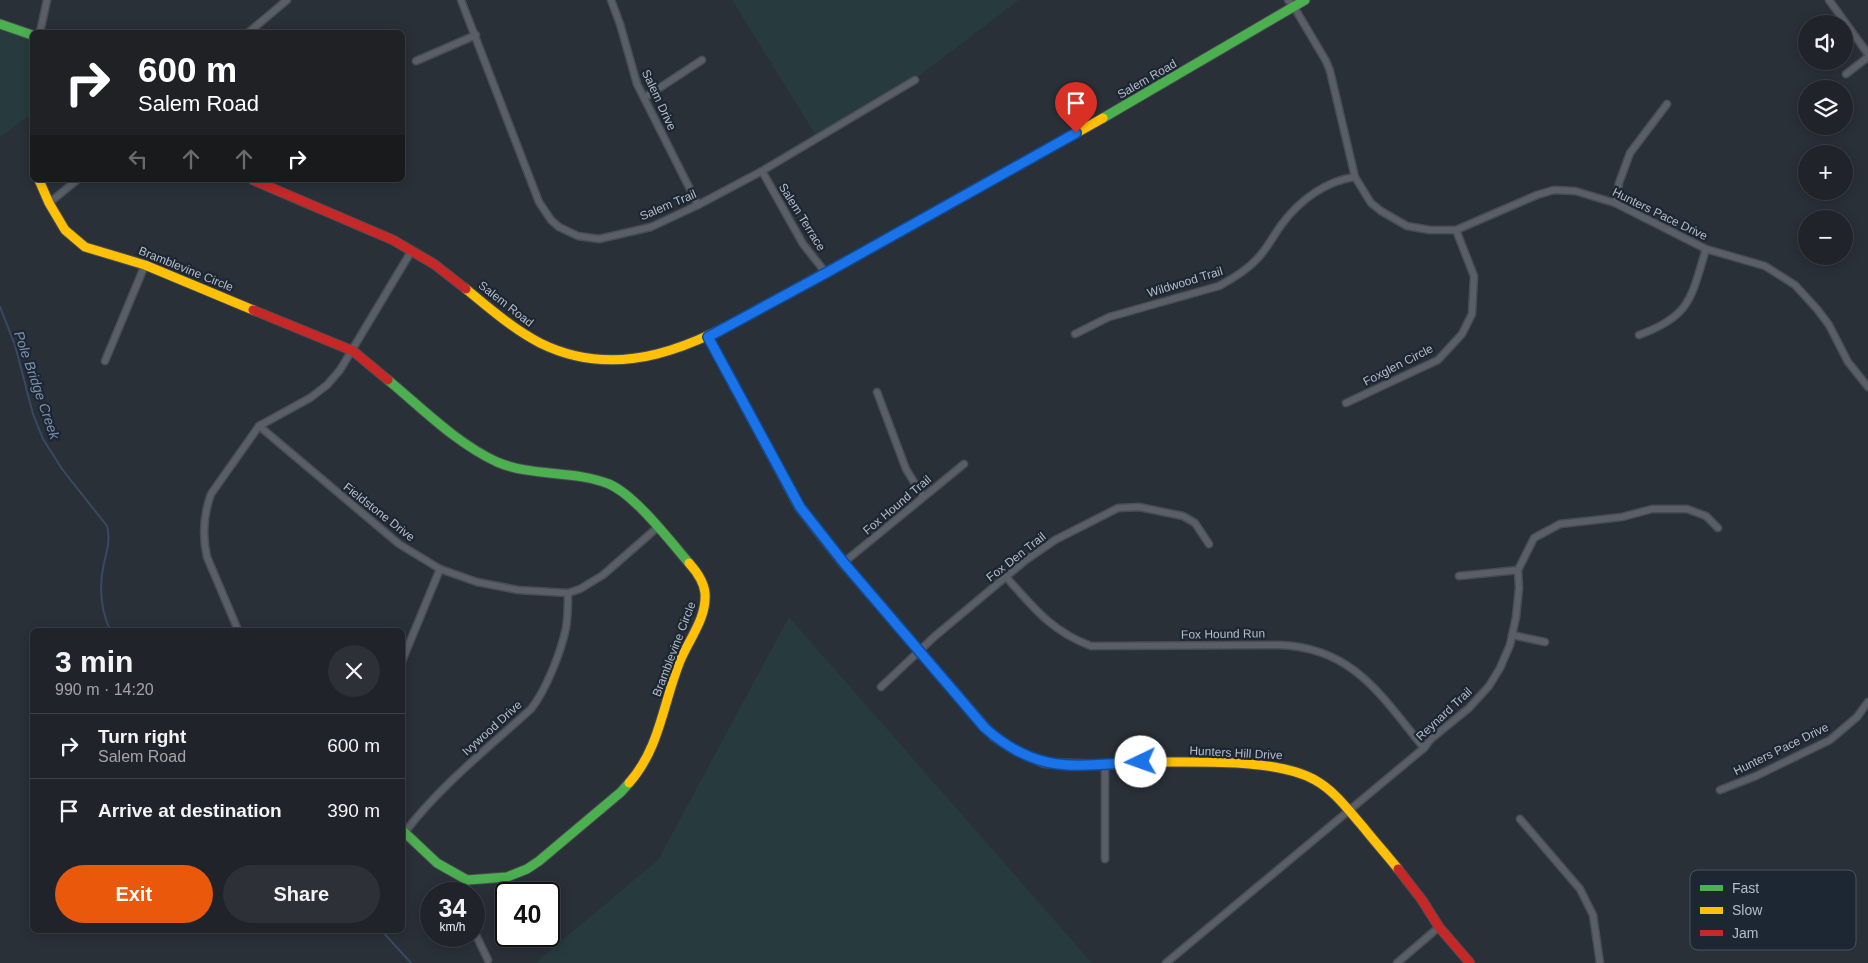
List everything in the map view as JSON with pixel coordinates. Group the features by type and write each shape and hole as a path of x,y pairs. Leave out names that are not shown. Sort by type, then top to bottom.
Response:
{"street":[{"path":"40,30 48,0"},
{"path":"255,30 287,0"},
{"name":"Salem Trail","path":"461,0 539,202 551,220 559,227 578,236 600,238 651,227 698,205 762,171 915,80"},
{"name":"Salem Drive","path":"610,0 620,24 637,84 698,205"},
{"name":"Salem Road","path":"257,182 365,227 412,250 446,274 517,331 536,342 566,354 587,359 608,361 636,360 708,337 1158,87 1291,3 1305,0"},
{"path":"1829,0 1868,55 1846,74"},
{"name":"Hunters Pace Drive","path":"1291,3 1326,61 1330,71 1355,178 1371,203 1381,211 1407,226 1430,230 1456,230 1537,195 1554,190 1575,191 1615,203 1706,249 1765,266 1795,285 1829,325 1848,362 1868,387"},
{"path":"0,24 30,34"},
{"path":"416,61 476,35"},
{"path":"644,98 702,60"},
{"path":"1615,203 1619,183 1630,152 1667,104"},
{"name":"Salem Terrace","path":"762,171 804,244 826,273"},
{"name":"Wildwood Trail","path":"1075,334 1108,317 1219,286 1230,280 1256,261 1302,201 1320,189 1342,179 1355,178"},
{"name":"Bramblevine Circle","path":"40,182 49,203 65,230 85,247 146,265 353,351 479,453 500,463 526,470 590,479 609,484 628,495 698,572 705,593 703,614 680,661 656,738 636,776 621,792 533,865 507,877 467,880"},
{"path":"49,203 75,182"},
{"name":"Foxglen Circle","path":"1346,403 1438,360 1462,334 1472,314 1474,276 1456,230"},
{"path":"1639,335 1657,329 1678,315 1686,305 1706,249"},
{"path":"237,628 207,557 203,525 207,504 216,485 259,426 310,398 327,385 340,370 412,250"},
{"path":"105,361 146,265"},
{"name":"Hunters Hill Drive","path":"708,337 800,507 844,563 985,728 1011,748 1044,763 1105,766 1141,762 1247,764 1284,768 1299,772 1316,780 1338,798 1396,866 1422,900 1439,927 1470,963"},
{"path":"876,392 906,470 923,497"},
{"name":"Fieldstone Drive","path":"259,426 399,544 440,569 477,582 518,590 568,593 580,589 603,575 658,527"},
{"name":"Fox Hound Trail","path":"844,563 964,464"},
{"name":"Fox Den Trail","path":"881,687 918,651 1026,560 1055,540 1118,508 1139,507 1183,516 1195,523 1209,544"},
{"name":"Reynard Trail","path":"1166,963 1424,748 1431,739 1469,708 1489,686 1500,668 1512,635 1519,588 1518,570 1534,538 1560,524 1622,517 1652,509 1687,509 1706,516 1718,528"},
{"path":"405,654 440,569"},
{"path":"1459,576 1518,570"},
{"name":"Fox Hound Run","path":"1006,578 1048,623 1066,636 1091,646 1280,645 1302,647 1323,652 1351,667 1368,681 1424,748"},
{"name":"Ivywood Drive","path":"405,830 446,784 517,722 539,698 548,680 566,628 568,593"},
{"path":"1512,635 1545,642"},
{"name":"Hunters Pace Drive","path":"1720,790 1756,776 1830,740 1857,717 1868,702"},
{"path":"1105,766 1105,859"},
{"path":"1520,819 1580,889 1593,915 1600,963"},
{"path":"405,832 437,862 467,880"},
{"path":"1397,963 1439,927"},
{"path":"482,947 488,960"}],"green space":[{"path":"732,0 1019,0 916,78 817,137"},
{"path":"0,25 30,36 30,114 0,137"},
{"path":"789,617 1092,963 535,963 554,947 560,947 560,942 658,860"}],"waterway":[{"name":"Pole Bridge Creek","path":"0,307 15,345 33,414 43,439 62,469 107,526 108,542 101,592 109,628"},
{"name":"Pole Bridge Creek","path":"384,933 411,963"}],"traffic: fast":[{"path":"1103,118 1305,0"},
{"path":"0,24 30,34"},
{"path":"708,337 799,507 843,563 993,736 1015,750"},
{"path":"388,380 454,435 497,462 524,470 596,480 609,484 619,490 652,519 689,563"},
{"path":"405,833 437,863 467,880 507,877 527,869 539,861 621,792 629,783"}],"traffic: slow":[{"path":"891,237 1103,118"},
{"path":"40,182 49,203 65,230 85,247 145,265 253,310"},
{"path":"466,289 511,325 540,343 570,354 600,360 629,359 657,354 686,345 768,304"},
{"path":"629,783 648,755 660,725 680,661 697,628 703,611 705,602 703,585 689,563"},
{"path":"1126,763 1206,762 1255,764 1298,773 1315,780 1335,796 1398,869"}],"traffic: jam":[{"path":"258,182 393,240 434,264 466,289"},
{"path":"768,304 891,237"},
{"path":"253,310 353,351 388,380"},
{"path":"1015,750 1044,763 1105,765 1126,763"},
{"path":"1398,869 1422,900 1439,927 1470,963"}],"route":[{"path":"1076,133 708,337 800,507 817,531 918,651 993,736 1011,748 1044,763 1105,766 1118,763 1141,762"}]}
